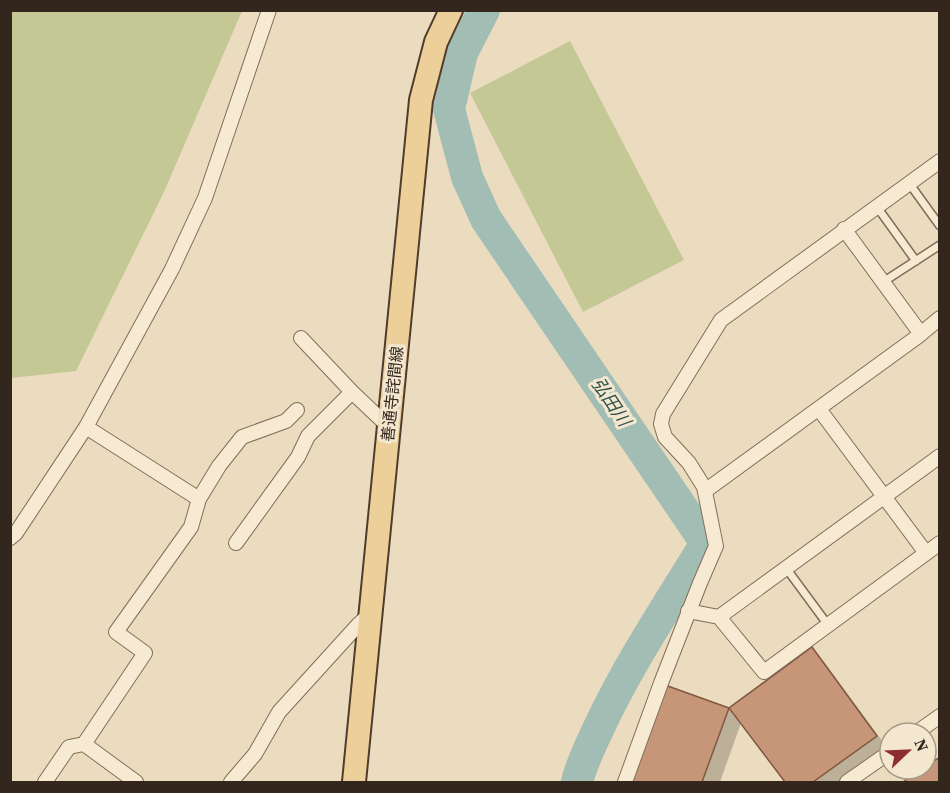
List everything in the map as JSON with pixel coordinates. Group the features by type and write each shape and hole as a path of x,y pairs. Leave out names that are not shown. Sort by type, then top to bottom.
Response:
{"main road":[{"name":"善通寺詫間線","path":"354,783 421,100 436,42 451,10"}],"street":[{"path":"10,538 86,427 172,269 205,198 269,10"},
{"path":"625,783 688,611 716,546 704,487 689,464 665,437 661,424 663,414 721,320 938,163"},
{"path":"844,229 921,334"},
{"path":"705,491 921,334 939,318"},
{"path":"301,338 389,427"},
{"path":"236,543 298,457 308,435 352,392"},
{"path":"819,409 926,553"},
{"path":"45,783 69,747 84,744 145,653 116,632 190,527 199,499 219,466 242,437 286,421 297,410"},
{"path":"86,427 199,499"},
{"path":"719,617 939,456"},
{"path":"688,611 719,617 764,672 939,543"},
{"path":"231,783 255,754 279,712 358,624 370,614"},
{"path":"84,744 136,783"},
{"path":"847,783 878,761"}],"lane":[{"path":"909,183 939,226"},
{"path":"876,206 916,261"},
{"path":"884,282 939,245"},
{"path":"786,568 828,625"}],"green space":[{"path":"10,11 242,11 164,192 76,371 11,378"},
{"path":"570,41 684,260 583,312 470,93"}],"building":[{"path":"812,647 877,736 813,782 785,782 729,708"},
{"path":"665,685 729,708 702,782 630,782"},
{"path":"940,757 940,782 903,782 938,781 938,758"}],"waterway":[{"name":"弘田川","path":"484,10 462,53 449,109 467,177 486,219 706,543 625,677 591,745 577,782"}]}
